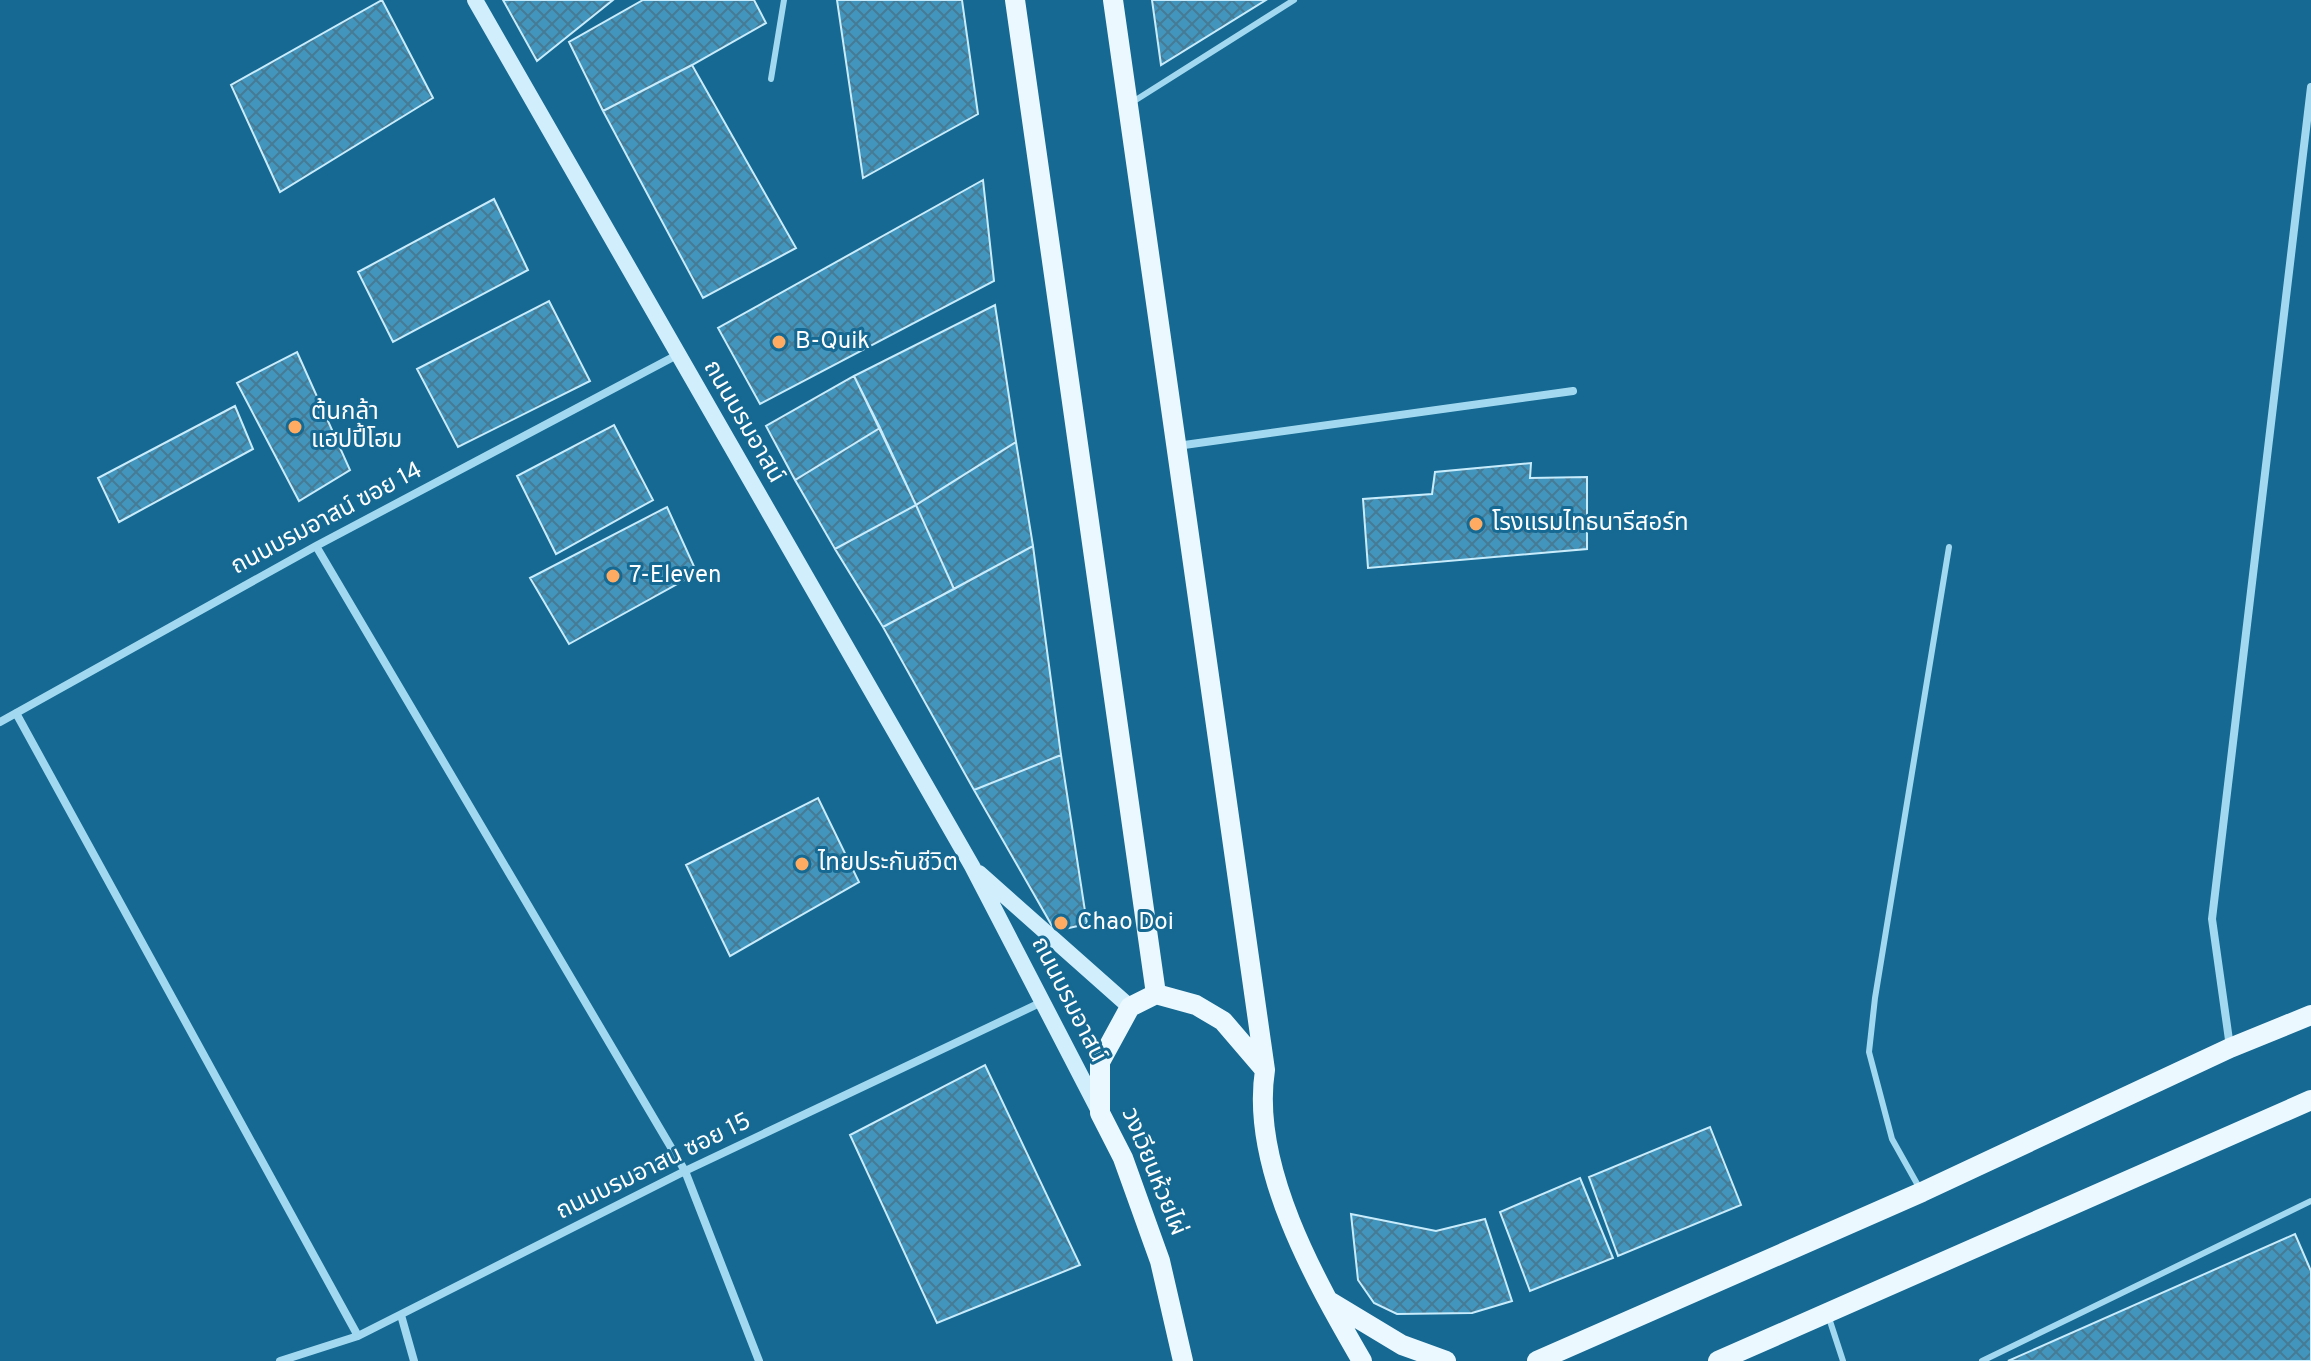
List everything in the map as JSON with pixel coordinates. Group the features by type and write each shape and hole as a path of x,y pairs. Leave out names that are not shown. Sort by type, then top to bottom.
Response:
{"main road":[{"name":"ถนนบรมอาสน์","path":"475,0 972,866 1100,1113"},
{"path":"1015,0 1156,994"},
{"path":"1113,0 1265,1070 1260,1097 1266,1144 1276,1185 1326,1299 1362,1361"},
{"name":"ถนนบรมอาสน์","path":"972,866 1130,1007"},
{"path":"1130,1007 1156,994 1196,1005 1223,1021 1265,1070"},
{"name":"วงเวียนห้วยไผ่","path":"1130,1007 1100,1062 1100,1113 1123,1158 1160,1261 1183,1361"},
{"path":"1537,1361 1922,1192 2230,1048 2311,1015"},
{"path":"1718,1361 2311,1100"},
{"path":"1326,1299 1402,1345 1446,1361"}],"street":[{"path":"2230,1048 2212,919 2311,87"},
{"name":"ถนนบรมอาสน์ ฃอย 14","path":"0,722 316,546 677,355"},
{"path":"1176,446 1573,391"},
{"path":"316,546 685,1171 759,1361"},
{"path":"16,713 358,1336"},
{"name":"ถนนบรมอาสน ซอย 15","path":"280,1361 358,1336 685,1171 1043,1002"},
{"path":"401,1315 414,1361"}],"lane":[{"path":"771,79 784,0"},
{"path":"1128,104 1294,0"},
{"path":"1922,1192 1892,1139 1869,1052 1875,998 1949,547"},
{"path":"1982,1361 2311,1201"},
{"path":"1827,1311 1843,1361"}],"building":[{"path":"382,0 433,98 280,192 231,85"},
{"path":"503,0 613,0 537,61"},
{"path":"643,0 754,0 766,23 603,111 569,42"},
{"path":"837,0 962,0 978,114 863,178"},
{"path":"1152,0 1266,0 1161,65"},
{"path":"692,65 796,248 703,298 603,111"},
{"path":"983,180 994,281 760,404 718,328"},
{"path":"494,199 528,270 393,342 358,272"},
{"path":"549,301 590,381 458,447 417,369"},
{"path":"995,305 1016,442 916,505 854,376"},
{"name":"ต้นกล้า แฮปปี้โฮม","path":"297,352 350,470 299,501 237,383"},
{"path":"854,376 880,428 795,480 766,426"},
{"path":"235,406 253,449 119,522 98,478"},
{"path":"614,425 653,500 556,554 517,476"},
{"path":"880,428 916,505 835,549 795,480"},
{"path":"1016,442 1033,546 954,589 916,505"},
{"name":"โรงแรมไทธนารีสอร์ท","path":"1531,463 1530,478 1587,477 1587,549 1368,568 1363,499 1432,494 1435,472"},
{"path":"916,505 954,589 883,627 835,549"},
{"name":"7-Eleven","path":"667,507 697,573 569,644 530,578"},
{"path":"1033,546 1061,755 974,790 883,627"},
{"path":"1061,755 1087,924 1055,931 974,790"},
{"path":"818,798 859,882 730,956 686,865"},
{"path":"985,1065 1080,1265 937,1323 850,1135"},
{"path":"1710,1127 1741,1205 1618,1256 1589,1177"},
{"path":"1580,1178 1613,1258 1530,1291 1500,1212"},
{"path":"1351,1214 1436,1231 1485,1219 1512,1301 1472,1313 1397,1314 1374,1303 1358,1280"},
{"path":"2295,1234 2311,1271 2311,1361 2008,1361"}],"place":[{"name":"B-Quik","path":"779,342"},
{"name":"ต้นกล้า แฮปปี้โฮม","path":"295,427"},
{"name":"โรงแรมไทธนารีสอร์ท","path":"1476,524"},
{"name":"7-Eleven","path":"613,576"},
{"name":"ไทยประกันชีวิต","path":"802,864"},
{"name":"Chao Doi","path":"1061,923"}]}
